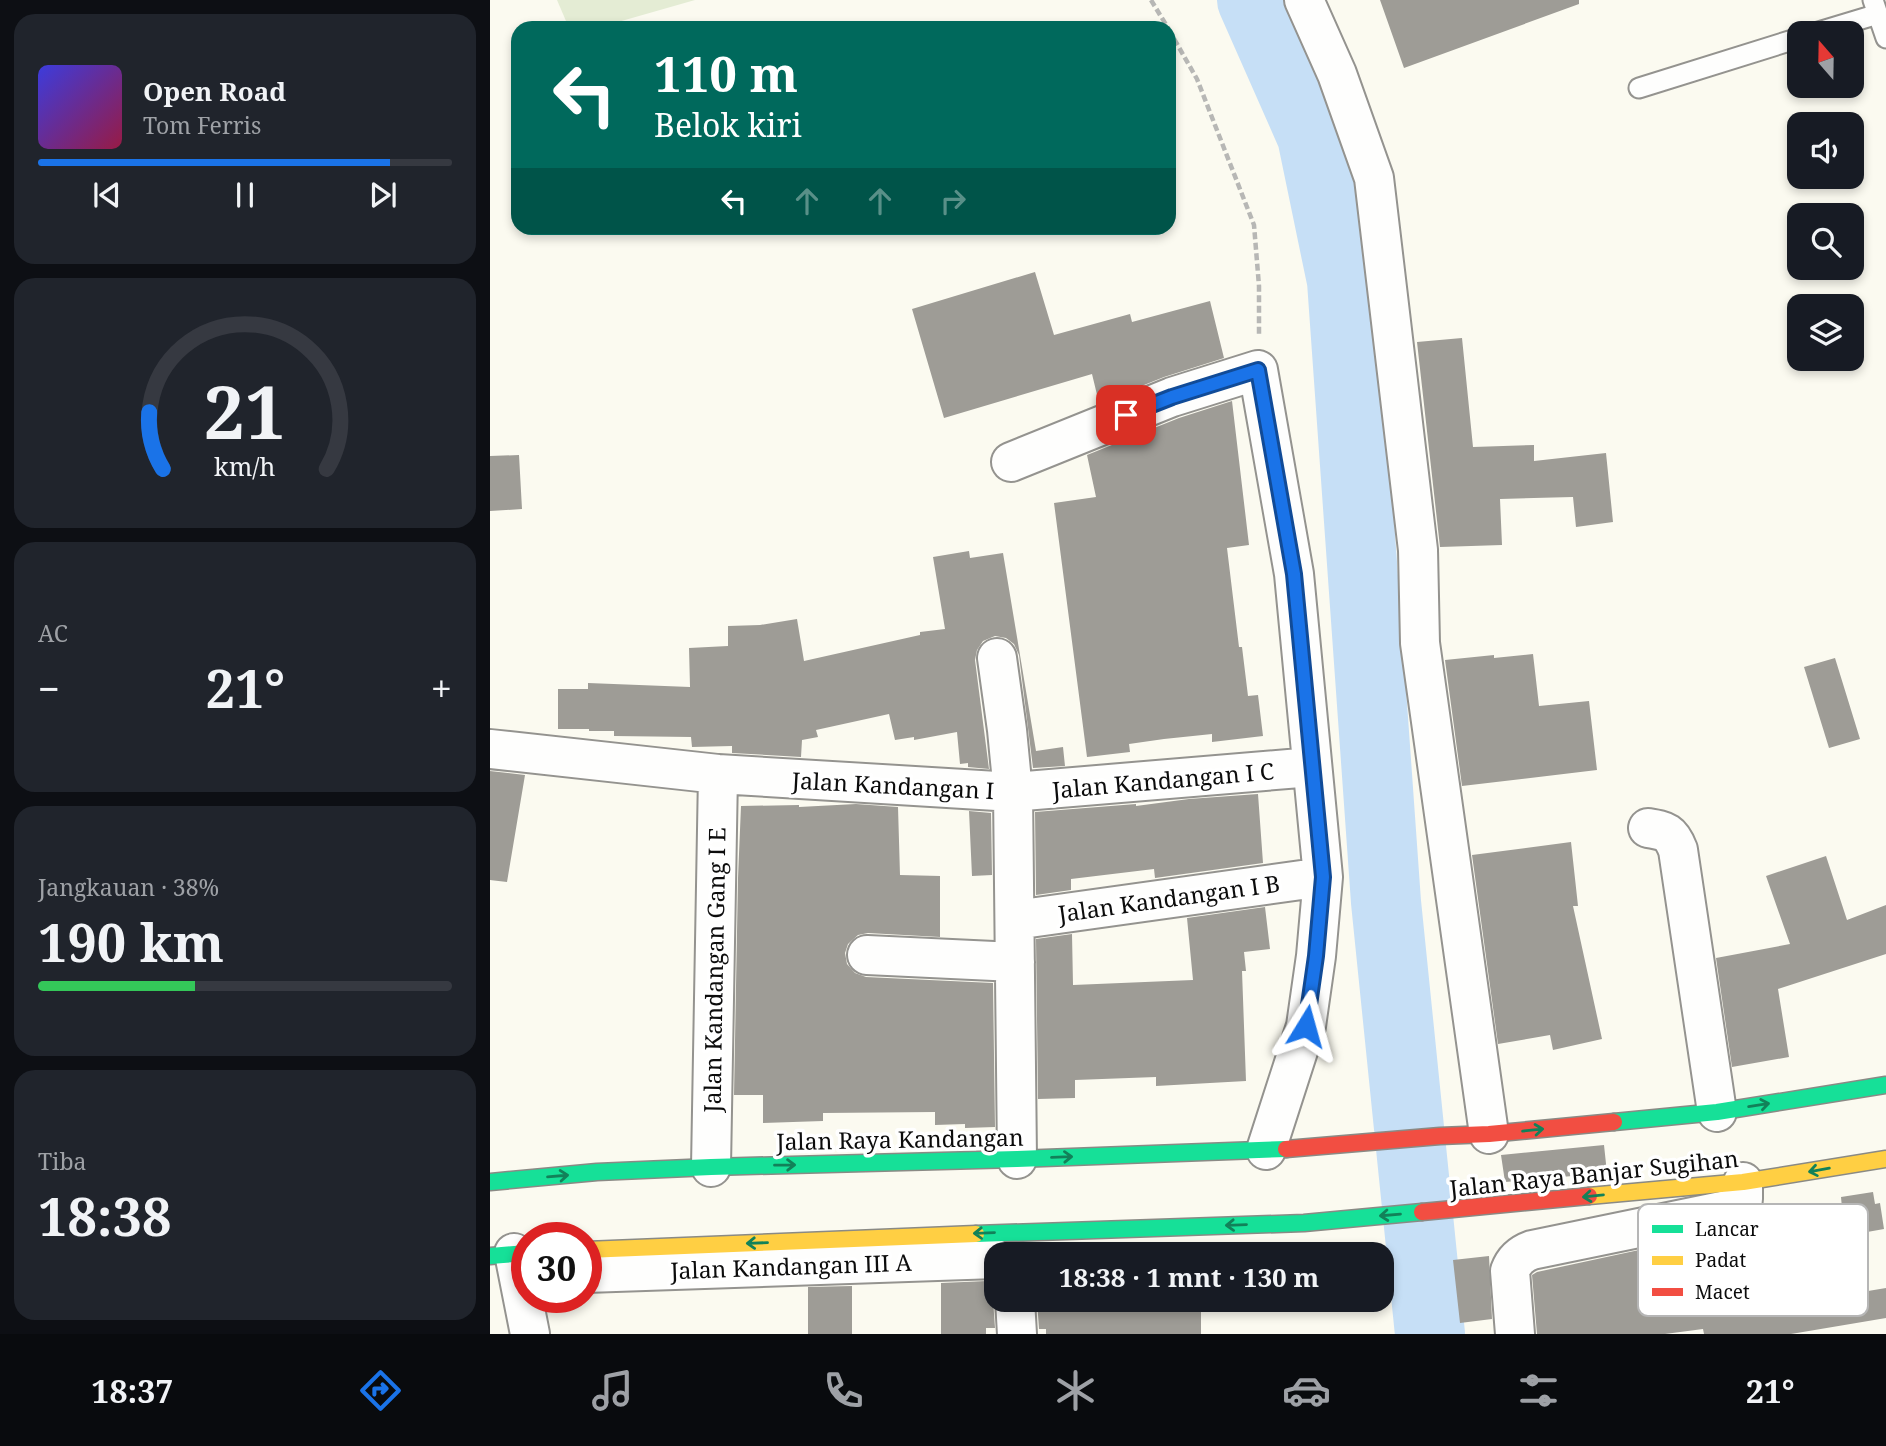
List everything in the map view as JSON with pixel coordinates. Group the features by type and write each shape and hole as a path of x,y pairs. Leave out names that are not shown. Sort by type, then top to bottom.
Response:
{"main road":[{"path":"1489,1134 1717,1112 1886,1085"},
{"name":"Jalan Raya Kandangan","path":"490,1182 597,1172 710,1167 1311,1148 1489,1134"},
{"name":"Jalan Raya Banjar Sugihan","path":"1088,1242 1743,1182 1886,1158"},
{"path":"602,1250 984,1249"}],"street":[{"path":"1304,0 1337,74 1374,178 1418,550 1420,643 1489,1134"},
{"path":"1011,462 1172,397 1258,370 1294,574 1323,877 1306,1026 1266,1150"},
{"path":"997,659 1013,792"},
{"name":"Jalan Kandangan I","path":"490,749 718,774 1013,792 1017,1159"},
{"name":"Jalan Kandangan I C","path":"1013,792 1312,767"},
{"name":"Jalan Kandangan Gang I E","path":"710,1167 718,774"},
{"path":"1648,828 1665,831 1674,840 1678,850 1717,1112"},
{"name":"Jalan Kandangan I B","path":"1015,920 1323,877"},
{"path":"867,955 1016,962"},
{"path":"1737,1204 1743,1199 1743,1182"},
{"path":"1516,1334 1510,1271 1523,1254 1638,1228"},
{"name":"Jalan Kandangan III A","path":"602,1272 984,1250"},
{"path":"1016,1312 1017,1334"},
{"path":"524,1313 530,1334"}],"lane":[{"path":"1843,21 1875,7 1886,38"},
{"path":"1639,88 1787,42"}],"path":[{"path":"1151,0 1163,21"},
{"path":"1176,43 1197,79 1254,225 1259,286 1258,370"}],"green space":[{"path":"557,0 695,0 622,21 566,21"}],"building":[{"path":"1380,0 1579,0 1579,4 1404,68"},
{"path":"1035,272 1054,335 1130,314 1132,322 1210,301 1224,358 1164,377 1099,403 1092,374 944,418 912,309"},
{"path":"1462,338 1473,447 1534,445 1534,461 1606,453 1613,522 1576,527 1573,497 1500,499 1502,545 1440,547 1417,342"},
{"path":"1232,401 1249,545 1227,548 1248,696 1258,695 1263,736 1212,742 1212,734 1164,739 1129,744 1130,752 1087,757 1054,503 1096,497 1087,455 1179,418"},
{"path":"519,455 522,509 490,511 490,456"},
{"path":"969,551 970,558 1003,553 1036,751 1063,747 1065,766 1033,768 1019,655 1014,644 1006,638 995,636 983,641 975,660 989,769 968,767 968,763 960,764 957,732 914,740 914,737 895,740 889,714 816,730 818,737 802,740 801,757 732,753 732,746 692,747 691,737 614,736 614,731 558,729 558,689 588,689 588,683 690,687 689,648 728,646 728,626 760,625 797,619 804,661 920,635 920,632 945,629 933,557"},
{"path":"1533,654 1539,706 1589,701 1597,770 1462,786 1445,660"},
{"path":"1835,658 1860,739 1829,748 1804,667"},
{"path":"490,771 525,775 507,882 490,880"},
{"path":"1258,794 1263,863 1155,878 1154,869 1071,879 1071,890 1036,895 1035,812 1136,806"},
{"path":"856,804 898,807 900,875 940,876 940,937 868,933 858,935 848,944 845,953 847,964 855,973 866,977 993,983 995,1127 935,1125 935,1112 823,1113 823,1121 763,1123 763,1095 734,1095 741,806"},
{"path":"969,811 991,813 992,875 972,876"},
{"path":"1571,842 1578,906 1573,906 1602,1039 1553,1050 1550,1035 1498,1044 1472,855"},
{"path":"1826,856 1847,920 1886,905 1886,954 1778,989 1789,1057 1732,1067 1716,958 1790,944 1766,876"},
{"path":"1265,907 1270,949 1244,952 1246,971 1242,971 1246,1081 1156,1086 1156,1077 1075,1080 1075,1098 1038,1099 1036,939 1072,934 1073,985 1193,980 1187,918"},
{"path":"1604,1145 1607,1173 1505,1182 1501,1155"},
{"path":"1873,1192 1875,1204 1880,1203 1884,1229 1868,1232 1868,1204 1842,1204 1841,1197"},
{"path":"1638,1250 1638,1316 1868,1316 1868,1291 1886,1288 1886,1318 1791,1334 1704,1334 1703,1329 1665,1334 1537,1334 1532,1275"},
{"path":"1489,1256 1492,1319 1460,1323 1453,1260"},
{"path":"984,1281 984,1312 994,1312 995,1328 986,1328 986,1334 941,1334 941,1283"},
{"path":"852,1286 852,1334 808,1334 808,1287"},
{"path":"1038,1312 1201,1312 1201,1334 1046,1334 1046,1329 1039,1329"}],"waterway":[{"path":"1252,0 1312,136 1342,281 1386,902 1430,1334"}],"traffic: fast":[{"path":"1614,1122 1717,1112 1886,1085"},
{"path":"490,1182 597,1172 711,1167 1286,1149"},
{"path":"976,1234 1304,1223 1422,1212"},
{"path":"490,1256 511,1254"}],"traffic: slow":[{"path":"1589,1196 1743,1182 1886,1159"},
{"path":"602,1249 976,1234"}],"traffic: jam":[{"path":"1286,1149 1614,1122"},
{"path":"1422,1212 1589,1196"}],"route":[{"path":"1126,415 1172,397 1258,370 1294,574 1323,877 1306,1026"}]}
